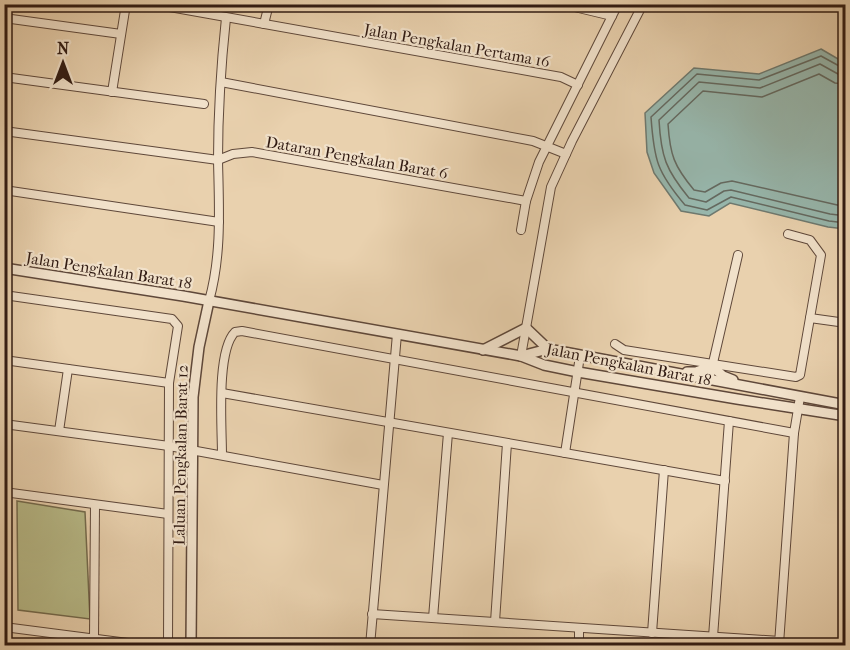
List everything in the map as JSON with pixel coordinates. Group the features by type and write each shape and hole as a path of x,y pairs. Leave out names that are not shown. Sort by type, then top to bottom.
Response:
{"street":[{"path":"112,92 126,4"},
{"name":"Jalan Pengkalan Pertama 16","path":"153,4 188,7 226,18 561,77 578,85"},
{"path":"264,24 269,4"},
{"path":"562,4 612,16"},
{"path":"521,230 526,201 539,162 618,4"},
{"path":"521,356 551,187 643,4"},
{"path":"4,18 121,34"},
{"name":"Laluan Pengkalan Barat 12","path":"191,645 194,397 199,347 213,288 219,222 218,112 226,18"},
{"path":"4,77 204,104"},
{"path":"221,82 533,141 566,154"},
{"name":"Dataran Pengkalan Barat 6","path":"4,131 218,160 233,154 252,152 526,201"},
{"path":"4,190 219,222"},
{"path":"615,344 624,350 796,378 800,375 821,255 810,240 788,234"},
{"path":"676,388 700,387 709,380 738,255"},
{"name":"Jalan Pengkalan Barat 18","path":"4,268 209,301 521,356 544,365 578,372 846,416"},
{"path":"4,295 172,319 178,326 169,383 168,645"},
{"path":"810,318 846,323"},
{"path":"526,328 548,349"},
{"path":"483,350 526,328"},
{"path":"222,455 222,377 229,340 235,332 242,331 794,432"},
{"path":"370,645 396,334"},
{"name":"Jalan Pengkalan Barat 18","path":"521,356 548,349 846,405"},
{"path":"565,453 580,356"},
{"path":"4,360 169,383"},
{"path":"670,373 696,372 713,365"},
{"path":"713,365 723,376 750,388"},
{"path":"59,431 68,369"},
{"path":"709,380 737,399"},
{"path":"222,393 725,481"},
{"path":"372,614 779,643 794,432 800,397"},
{"path":"713,637 729,420"},
{"path":"4,424 169,446 383,485"},
{"path":"433,618 448,433"},
{"path":"495,622 507,443"},
{"path":"652,633 664,470"},
{"path":"4,492 168,514"},
{"path":"94,638 95,505"},
{"path":"4,627 151,645"},
{"path":"579,628 579,645"}],"green space":[{"path":"17,501 85,512 90,619 18,610"}],"water":[{"path":"821,49 845,63 845,229 730,203 709,216 681,211 654,173 647,152 645,113 694,68 759,74"}]}
